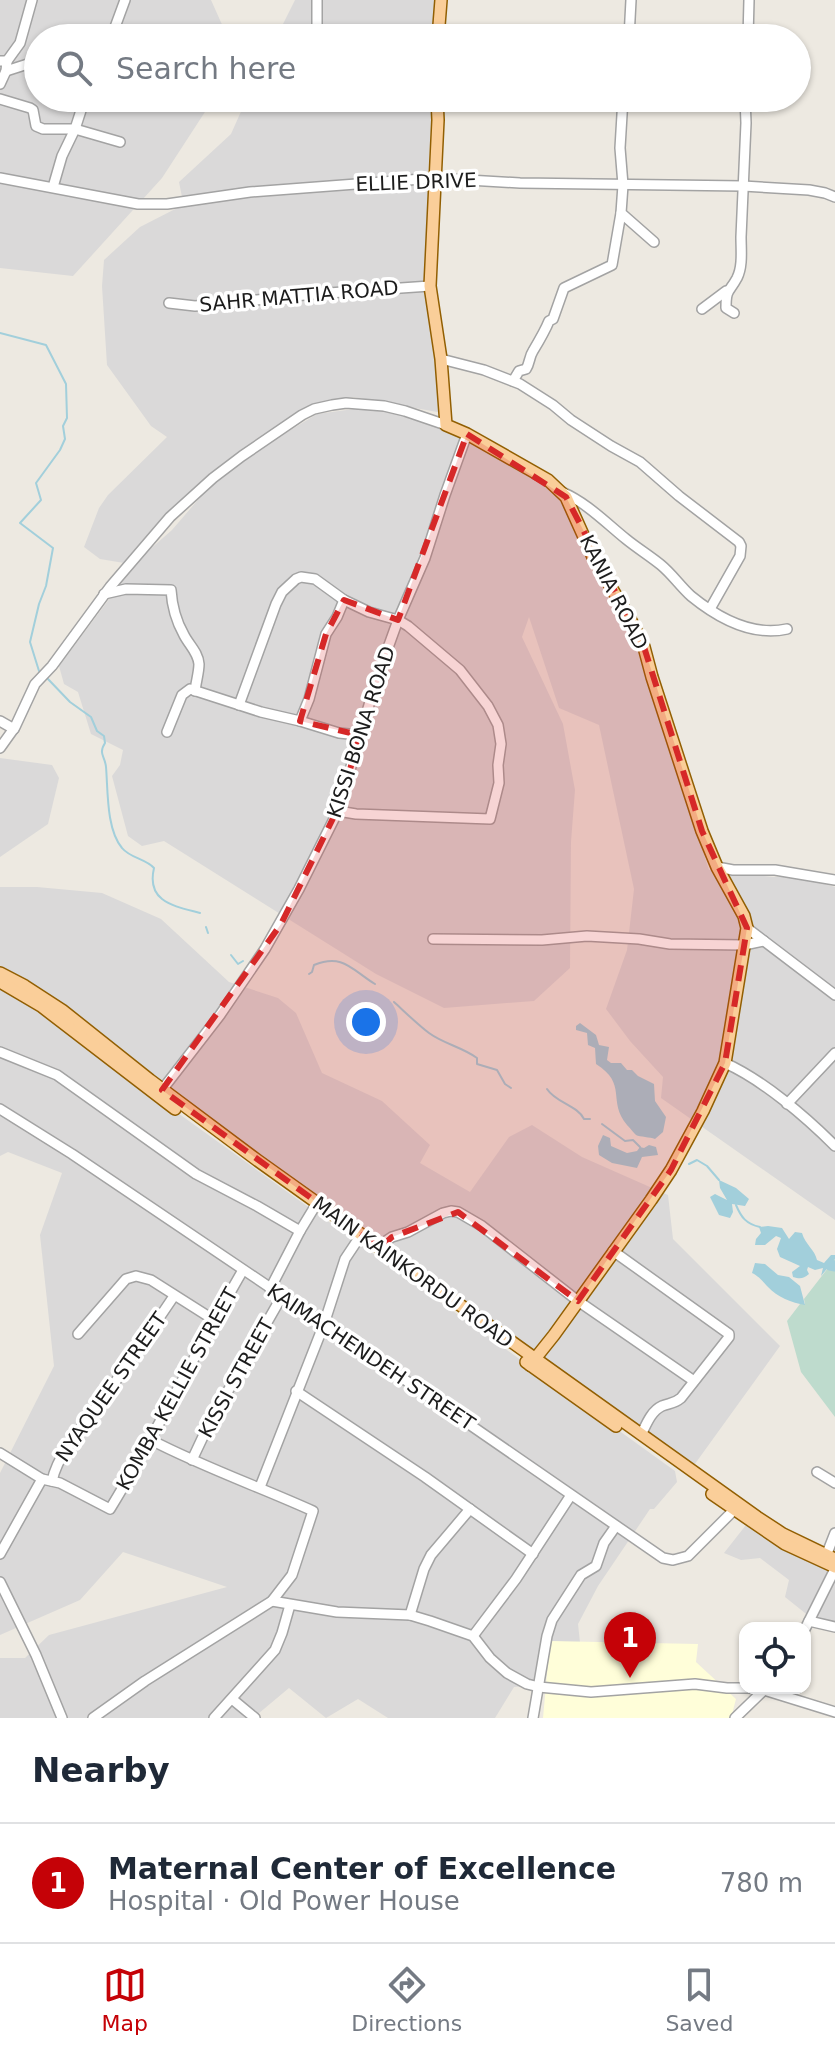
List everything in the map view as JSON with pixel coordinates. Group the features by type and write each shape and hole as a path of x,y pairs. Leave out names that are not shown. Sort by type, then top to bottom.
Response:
{"main road":[{"path":"439,24 441,0"},
{"path":"437,112 430,286 441,359 446,425"},
{"name":"KANIA ROAD","path":"446,425 548,480 566,497 593,557 644,647 691,799 717,867 744,916 747,928"},
{"path":"532,1362 651,1200 693,1132 725,1063 747,928"},
{"path":"0,973 25,986 147,1084 429,1287"},
{"path":"0,982 59,1014"},
{"path":"147,1084 162,1090 199,1122"},
{"name":"MAIN KAINKORDU ROAD","path":"359,1237 380,1248 604,1413"},
{"path":"604,1413 641,1435 687,1472"},
{"path":"604,1413 785,1544 835,1568"},
{"path":"736,1507 830,1557"}],"street":[{"path":"25,24 32,0"},
{"path":"116,24 125,0"},
{"path":"317,0 317,24"},
{"path":"630,24 631,0"},
{"path":"748,24 749,0"},
{"path":"0,84 5,64 20,43 24,29"},
{"path":"0,99 24,106"},
{"path":"33,112 36,126 75,129 120,142"},
{"path":"53,187 80,112"},
{"path":"513,381 519,371 526,369 549,321 553,319 564,288 612,265 620,229 623,185 620,163 622,112"},
{"path":"702,309 726,291 738,276 742,256 746,112"},
{"name":"ELLIE DRIVE","path":"0,178 138,204 435,178 520,183 743,186 809,190 835,197"},
{"path":"621,213 654,242"},
{"name":"SAHR MATTIA ROAD","path":"169,303 195,306 430,286"},
{"path":"726,291 726,308 734,313"},
{"path":"441,359 513,381 553,405 611,446 640,462 739,542 740,556 710,609"},
{"path":"0,748 14,729 35,684 104,594 170,517 233,463 302,415 332,405 364,404 405,411 446,425"},
{"name":"KISSI BONA ROAD","path":"162,1090 220,1015 281,924 338,811 359,735 398,620 425,558 467,434"},
{"path":"562,492 577,498 599,515 659,563 690,594 725,619 751,629 787,629"},
{"path":"239,705 276,604 282,592 301,577 315,579 344,600 369,612 398,620 460,670 494,716 501,744 499,783 490,819 338,811"},
{"path":"104,594 126,589 171,590 172,606 184,637 196,651 199,664 195,691"},
{"path":"300,721 326,634 344,600"},
{"path":"167,732 182,695 190,689 339,733 359,735"},
{"path":"0,721 14,729"},
{"path":"717,867 775,870 835,880"},
{"path":"747,928 835,995"},
{"path":"433,939 542,940 587,936 670,944 744,945 764,941"},
{"path":"0,1052 57,1075 196,1174 300,1231"},
{"path":"787,1104 835,1053"},
{"path":"725,1063 737,1068 787,1104 835,1146"},
{"name":"KAIMACHENDEH STREET","path":"0,1109 324,1324 663,1558 679,1560 688,1556 736,1507"},
{"name":"KISSI STREET","path":"270,1289 315,1206"},
{"path":"380,1248 392,1237 443,1213 458,1212 482,1226 578,1301 694,1381"},
{"path":"260,1487 324,1324 345,1259 359,1237"},
{"path":"613,1251 729,1334 675,1402 655,1411 641,1435"},
{"name":"KOMBA KELLIE STREET","path":"47,1480 76,1490 110,1509 243,1270"},
{"path":"78,1334 131,1276 151,1280 214,1320"},
{"name":"NYAQUEE STREET","path":"0,1554 65,1451 174,1296"},
{"name":"KISSI STREET","path":"192,1460 282,1296"},
{"path":"296,1391 533,1554"},
{"path":"93,1718 272,1601 292,1575 313,1511 151,1440"},
{"path":"0,1453 47,1480"},
{"path":"817,1472 835,1483"},
{"path":"473,1636 516,1579 571,1495"},
{"path":"410,1615 431,1555 470,1509"},
{"path":"533,1718 552,1620 581,1575 596,1566 604,1543 616,1526"},
{"path":"830,1557 835,1533"},
{"path":"808,1622 835,1568"},
{"path":"0,1582 36,1655 62,1718"},
{"path":"272,1601 337,1612 410,1615 430,1621 473,1636 507,1673 539,1687 591,1692 695,1684 739,1687"},
{"path":"214,1718 275,1650 290,1605"},
{"path":"811,1625 835,1627"},
{"path":"735,1718 760,1694"},
{"path":"780,1694 835,1712"},
{"path":"232,1699 255,1718"},
{"path":"109,1707 118,1718"}],"highlighted area":[{"path":"467,434 566,497 644,647 702,831 747,928 725,1063 671,1170 578,1301 458,1212 392,1237 380,1248 162,1090 281,924 342,800 359,735 300,721 326,634 344,600 398,620"}],"shaded area":[{"path":"0,0 211,0 222,24 24,24 24,112 205,112 162,178 73,276 0,268"},
{"path":"295,0 438,0 437,24 283,24"},
{"path":"241,112 432,112 428,175 182,197 179,182 231,134"},
{"path":"431,181 429,279 443,413 353,397 310,407 176,510 124,563 100,559 84,547 99,508 108,495 167,437 151,426 107,365 102,286 104,260 140,227 183,205 297,191"},
{"path":"376,406 451,426 554,486 567,503 596,576 637,647 709,870 800,877 835,887 835,1220 661,1098 663,1077 606,1009 627,950 634,889 599,725 559,708 529,617 522,637 563,724 575,790 571,842 570,968 534,1001 444,1008 376,974 164,841 142,846 128,836 112,776 120,765 123,750 91,734 78,692 64,684 59,666 140,558 172,530 209,487 246,457 317,414"},
{"path":"0,758 52,765 59,778 48,824 0,857"},
{"path":"0,887 102,893 161,919 229,982 278,998 296,1013 322,1073 382,1101 430,1145 420,1163 470,1192 509,1137 532,1125 582,1157 668,1195 673,1239 780,1346 692,1468 0,971"},
{"path":"0,989 18,998 675,1471 677,1482 654,1509 650,1509 598,1586 578,1624 580,1643 546,1641 537,1685 514,1687 495,1718 388,1718 358,1699 326,1718 289,1688 253,1718 0,1718 0,1658 25,1658 49,1635 227,1587 123,1552 80,1600 0,1635 0,1473 54,1366 40,1235 62,1173 8,1152 0,1156"},
{"path":"835,1259 835,1417 801,1372 787,1321 800,1304 805,1304 804,1299"},
{"path":"746,1525 807,1560 835,1572 835,1629 810,1617 785,1597 789,1580 760,1558 741,1560 724,1553"},
{"path":"550,1641 698,1644 696,1662 736,1699 731,1718 543,1718"}],"water":[{"path":"580,1023 596,1035 599,1045 609,1047 607,1060 621,1063 627,1070 654,1084 655,1101 666,1117 663,1132 655,1139 636,1135 621,1116 612,1079 596,1064 595,1048 588,1045 587,1033 576,1030"},
{"path":"603,1135 610,1138 611,1146 627,1153 649,1145 656,1147 658,1155 642,1157 637,1168 612,1163 599,1155 598,1146"},
{"path":"719,1180 749,1199 745,1206 732,1204 730,1218 719,1215 710,1197 715,1194 727,1200"},
{"path":"759,1227 782,1228 789,1239 795,1232 802,1233 817,1260 824,1263 831,1255 835,1255 835,1259 821,1276 823,1268 815,1270 808,1267 807,1276 793,1277 792,1272 800,1266 780,1257 777,1249 781,1238 776,1236 765,1245 755,1245 761,1233"},
{"path":"755,1263 765,1264 800,1286 805,1305 772,1291 752,1273"}],"waterway":[{"path":"0,333 46,345 66,384 65,439 36,483 41,500 20,523 53,548 30,642 42,673"},
{"path":"47,678 70,702 91,717 97,731 104,736 102,753 110,820 122,848 154,868 154,888 164,901 200,913"},
{"path":"206,927 208,933"},
{"path":"231,955 238,964 243,961"},
{"path":"309,974 314,965 340,962 375,984"},
{"path":"394,1002 429,1033 471,1054 477,1058 477,1064 497,1070 511,1088"},
{"path":"547,1089 577,1110 584,1119 590,1119"},
{"path":"602,1124 625,1141 633,1140 640,1147"},
{"path":"689,1164 697,1160 719,1180"},
{"path":"736,1205 745,1219 760,1227"},
{"path":"830,1265 835,1266"}],"place":[{"name":"Maternal Center of Excellence","path":"630,1678"}]}
